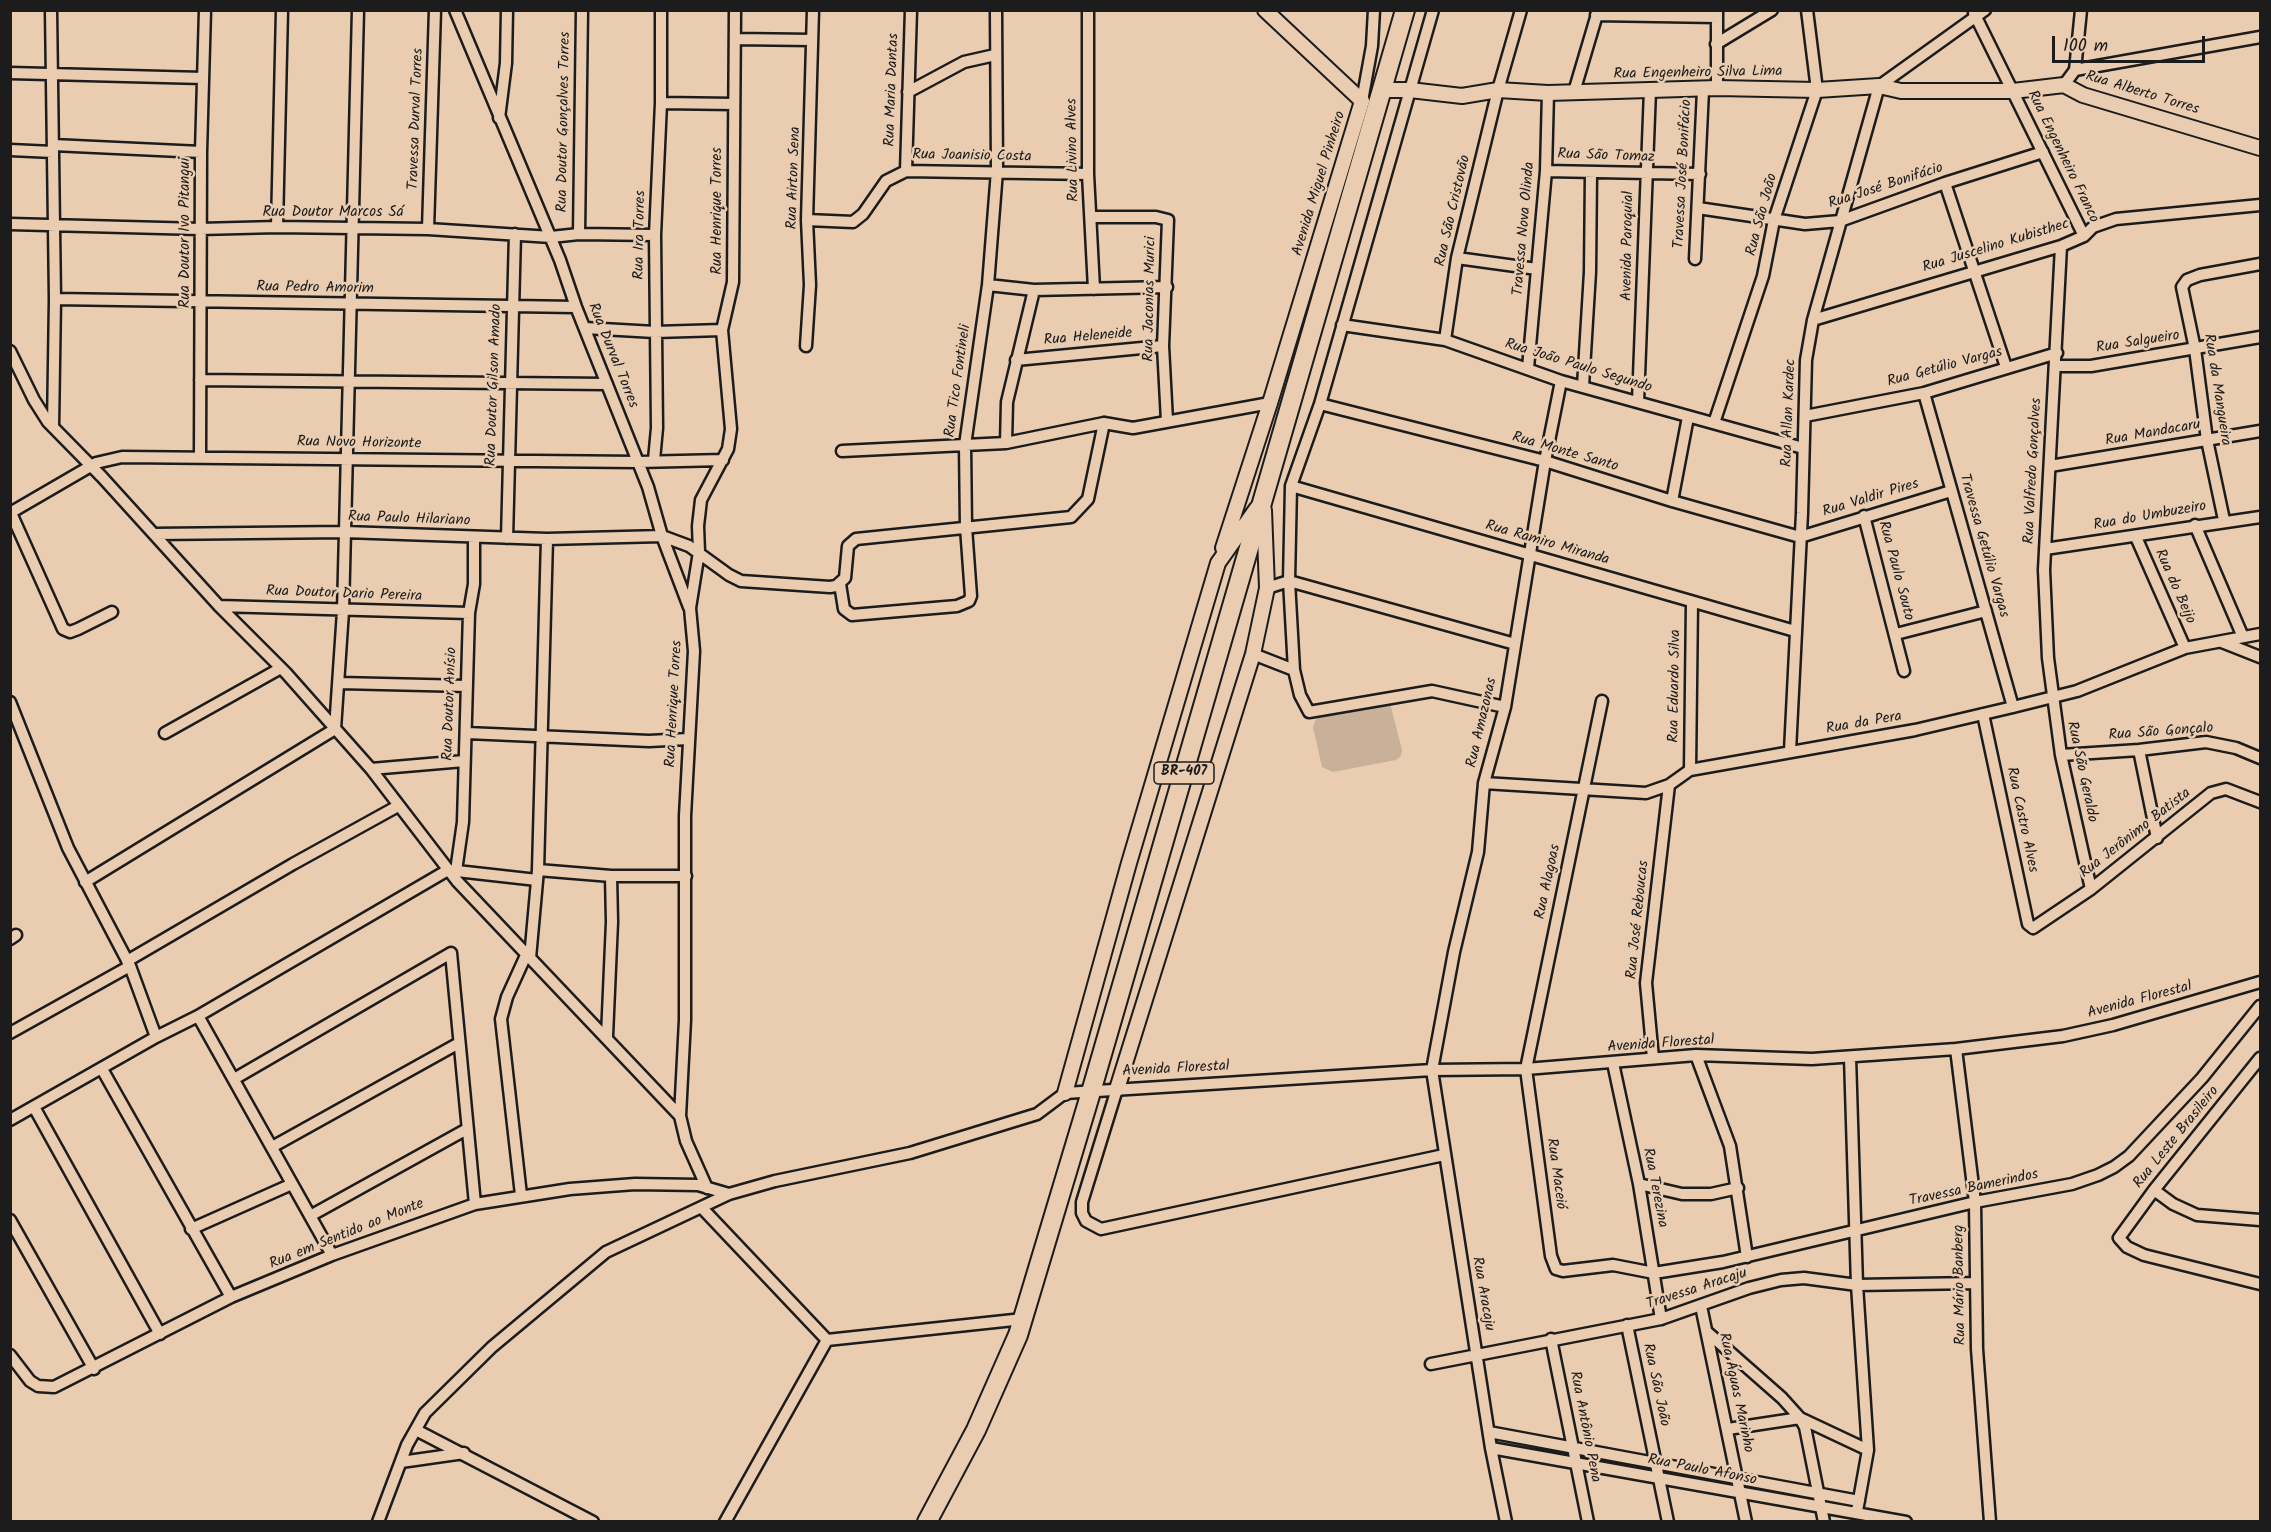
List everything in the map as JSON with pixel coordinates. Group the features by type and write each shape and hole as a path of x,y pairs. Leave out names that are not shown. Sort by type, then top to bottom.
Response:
{"highway":[{"name":"BR-407","path":"927,1521 981,1420 1023,1319 1263,499 1369,106 1383,90 1405,10"}],"street":[{"path":"51,10 55,299 52,427"},
{"name":"Rua Doutor Ivo Pitangui","path":"200,456 200,229 205,10"},
{"path":"277,227 282,10"},
{"path":"335,729 344,611 347,381 358,10"},
{"name":"Travessa Durval Torres","path":"428,229 435,10"},
{"name":"Rua Durval Torres","path":"455,10 499,119 551,237 576,307 638,462 662,537 690,608"},
{"path":"499,119 506,63 507,10"},
{"name":"Rua Doutor Gonçalves Torres","path":"579,234 582,10"},
{"name":"Rua Ira Torres","path":"654,460 657,428 655,235 661,104 661,10"},
{"name":"Rua Henrique Torres","path":"707,1188 686,1141 680,1116 685,1020 688,739 694,651 690,608 699,552 698,526 701,500 728,449 731,429 722,330 733,282 735,10"},
{"name":"Rua Airton Sena","path":"806,346 810,285 807,220 813,10"},
{"name":"Rua Maria Dantas","path":"906,171 911,10"},
{"name":"Rua Tico Fontineli","path":"840,584 844,609 852,615 964,604 971,596 966,526 965,445 988,285 997,171 994,55 996,10"},
{"name":"Rua Livino Alves","path":"1088,10 1088,174 1094,289"},
{"name":"Avenida Miguel Pinheiro","path":"1065,1094 1129,863 1218,563 1369,106 1265,10"},
{"path":"1369,106 1374,10"},
{"path":"1433,10 1320,404 1291,486 1289,581 1294,670 1300,695 1309,712 1432,691 1505,707"},
{"name":"Rua São Cristovão","path":"1445,340 1457,258 1498,90 1521,10"},
{"path":"1716,44 1772,10"},
{"name":"Rua São João","path":"1714,423 1762,276 1774,220 1816,90 1807,10"},
{"path":"2064,85 2074,70 2082,10"},
{"path":"1574,92 1597,13 1717,14"},
{"path":"1879,86 1978,13"},
{"name":"Rua Engenheiro Franco","path":"1978,13 2013,92 2084,236"},
{"name":"Travessa José Bonifácio","path":"1695,259 1700,174 1716,44 1717,14"},
{"path":"2074,70 2260,37"},
{"path":"735,39 812,40"},
{"path":"908,92 964,62 994,55"},
{"path":"10,73 203,78"},
{"name":"Rua Alberto Torres","path":"2013,92 2064,85 2083,95 2260,148"},
{"name":"Rua Engenheiro Silva Lima","path":"1383,90 1410,90 1462,96 1498,90 1548,93 1710,89 1816,90 1879,86 1901,91 2013,92"},
{"name":"Rua Allan Kardec","path":"1790,751 1806,360 1813,320 1879,86"},
{"name":"Avenida Paroquial","path":"1638,402 1643,324 1645,174 1650,90"},
{"name":"Travessa Nova Olinda","path":"1528,368 1546,171 1548,93"},
{"path":"661,104 734,104"},
{"path":"10,150 201,152"},
{"name":"Rua José Bonifácio","path":"1698,208 1805,224 1840,221 1945,183 2043,152"},
{"name":"Rua Joanisio Costa","path":"807,220 853,222 863,214 886,181 906,171 1088,174"},
{"name":"Rua São Tomaz","path":"1546,171 1700,174"},
{"path":"1583,386 1590,272 1591,173"},
{"path":"1945,183 2006,367"},
{"name":"Rua Juscelino Kubisthec","path":"1813,320 1975,269 2061,246 2084,236 2093,227 2116,219 2260,206"},
{"name":"Rua Jaconias Murici","path":"1090,218 1156,217 1168,220 1163,346 1167,421"},
{"name":"Rua Doutor Marcos Sá","path":"10,224 200,229 277,227 428,229 551,237 579,234 655,235"},
{"name":"Rua Doutor Gilson Amado","path":"507,538 515,234"},
{"name":"Rua Valfredo Gonçalves","path":"2051,697 2045,549 2061,246"},
{"path":"1457,258 1536,269"},
{"name":"Rua da Mangueira","path":"2224,520 2207,440 2195,349 2182,287 2187,280 2200,275 2260,264"},
{"path":"988,285 1034,290 1167,287"},
{"path":"1006,443 1007,402 1034,290"},
{"name":"Rua Pedro Amorim","path":"55,299 576,307"},
{"name":"Rua João Paulo Segundo","path":"1342,325 1445,340 1561,381 1803,448"},
{"path":"585,328 655,332 722,330"},
{"name":"Rua Salgueiro","path":"2056,366 2091,366 2260,338"},
{"name":"Rua Heleneide","path":"1016,360 1163,346"},
{"path":"10,351 40,412 52,427 92,465 219,606 281,668 371,769 398,807 452,871 680,1116"},
{"name":"Rua Getúlio Vargas","path":"1805,416 1924,393 2056,353"},
{"path":"200,380 607,384"},
{"name":"Rua Amazonas","path":"1432,1070 1454,952 1478,852 1484,783 1505,707 1529,553 1561,381"},
{"name":"Travessa Getúlio Vargas","path":"1924,393 2013,707"},
{"path":"842,451 1006,443 1104,423 1133,428 1270,403"},
{"name":"Rua Monte Santo","path":"1320,404 1545,460 1672,501 1800,537"},
{"path":"1672,501 1688,417"},
{"path":"662,537 680,542 699,552 729,575 741,581 819,587 840,584 845,578 846,558 852,541 966,526 1064,519 1077,513 1088,499 1094,481 1104,423"},
{"name":"Rua Mandacaru","path":"2050,466 2260,431"},
{"name":"Rua Novo Horizonte","path":"11,513 92,465 122,457 638,462 723,460"},
{"name":"Rua Ramiro Miranda","path":"1291,486 1795,631"},
{"name":"Rua Valdir Pires","path":"1800,537 1951,490"},
{"path":"1218,563 1263,499"},
{"path":"1263,499 1267,588 1253,654 1082,1202 1082,1213 1086,1221 1101,1229 1444,1155"},
{"path":"11,513 63,629 70,632 78,630 112,612"},
{"name":"Rua Paulo Souto","path":"1864,516 1904,671"},
{"name":"Rua do Umbuzeiro","path":"2045,549 2136,537 2224,520 2260,517"},
{"path":"2195,525 2243,637"},
{"name":"Rua Paulo Hilariano","path":"154,534 345,532 547,539 662,537"},
{"name":"Rua Doutor Anísio","path":"452,871 463,822 469,613 474,584 474,537"},
{"name":"Rua do Beijo","path":"2136,537 2185,648"},
{"path":"521,1195 501,1019 507,997 529,956 537,875 547,539"},
{"path":"1267,588 1289,581 1515,644"},
{"name":"Rua Eduardo Silva","path":"1690,770 1692,602"},
{"name":"Rua Doutor Dario Pereira","path":"219,606 469,613"},
{"name":"Rua Paulo Souto","path":"1896,634 1986,611"},
{"name":"Rua da Pera","path":"1484,783 1583,791 1646,793 1669,785 1690,770 1915,730 2013,707 2077,691 2185,648 2260,634"},
{"path":"2221,641 2260,657"},
{"path":"1253,654 1294,670"},
{"path":"165,733 281,668"},
{"path":"340,683 467,686"},
{"name":"Rua São Geraldo","path":"2051,697 2061,754 2091,889"},
{"name":"Rua Alagoas","path":"1526,1069 1602,701"},
{"path":"10,702 56,819 85,882 128,964 156,1037"},
{"name":"Rua Castro Alves","path":"1983,714 2028,924 2035,927"},
{"path":"85,882 335,729"},
{"path":"467,733 649,741 688,739"},
{"name":"Rua São Gonçalo","path":"2061,754 2139,750 2206,742 2236,748 2260,758"},
{"path":"2139,750 2157,838"},
{"path":"371,769 464,761"},
{"name":"Rua José Reboucas","path":"1653,1058 1646,983 1669,785"},
{"name":"Rua Jerônimo Batista","path":"2035,927 2091,889 2217,790 2226,789 2260,802"},
{"path":"10,1033 292,864 398,807"},
{"path":"10,1120 452,871 537,875 686,876"},
{"path":"607,1036 612,922 611,876"},
{"path":"234,1079 450,953 475,1204"},
{"name":"Avenida Florestal","path":"1065,1094 1432,1070 1526,1069 1696,1055 1812,1059 1956,1049 2063,1036 2113,1025 2260,982"},
{"name":"Travessa Bamerindos","path":"1654,1273 1747,1257 1975,1202 2072,1184 2098,1175 2129,1156 2202,1078 2260,1006"},
{"path":"198,1016 332,1255"},
{"path":"272,1147 459,1043"},
{"name":"Rua Mário Banberg","path":"1956,1049 1975,1202 1974,1283 1990,1521"},
{"path":"1696,1055 1725,1128 1736,1167 1747,1257"},
{"path":"1850,1057 1857,1285 1868,1450 1861,1512"},
{"name":"Rua Leste Brasileiro","path":"2260,1058 2154,1190 2119,1238 2127,1247 2144,1255 2260,1284"},
{"name":"Rua Terezina","path":"1613,1063 1639,1184 1661,1319"},
{"path":"102,1069 231,1297"},
{"name":"Rua Maceió","path":"1526,1069 1551,1256 1556,1269 1568,1270 1613,1265 1654,1273"},
{"name":"Rua Aracaju","path":"1432,1070 1491,1448 1506,1521"},
{"path":"378,1521 401,1462 425,1413 492,1347 606,1252 729,1194 775,1180 921,1149 1037,1114 1065,1094"},
{"path":"34,1107 160,1334"},
{"path":"310,1216 468,1129"},
{"path":"191,1229 292,1184"},
{"name":"Rua em Sentido ao Monte","path":"10,1355 30,1381 47,1388 71,1381 231,1297 332,1255 475,1204 521,1195 635,1184 707,1188 729,1194"},
{"path":"1639,1184 1694,1195 1738,1188"},
{"path":"2154,1190 2173,1204 2197,1215 2260,1220"},
{"path":"702,1208 827,1340"},
{"path":"10,1220 94,1369"},
{"name":"Travessa Aracaju","path":"1431,1364 1661,1319 1749,1288 1781,1280 1804,1278 1857,1285 1974,1283"},
{"name":"Rua Águas Marinho","path":"1701,1306 1746,1521"},
{"path":"827,1340 1023,1319"},
{"name":"Rua São João","path":"1627,1325 1668,1521"},
{"path":"1707,1332 1782,1398 1800,1418 1805,1427 1824,1521"},
{"name":"Rua Antônio Pena","path":"1551,1339 1588,1521"},
{"path":"725,1521 827,1340"},
{"path":"1728,1429 1800,1418 1868,1450"},
{"path":"416,1430 593,1521"},
{"name":"Rua Paulo Afonso","path":"1489,1432 1819,1495 1861,1512"},
{"name":"Rua Paulo Afonso","path":"1491,1448 1742,1494 1906,1521"},
{"path":"401,1462 464,1453"}],"shaded area":[{"path":"1390,703 1402,750 1401,756 1396,760 1333,772 1322,767 1313,727 1316,719 1321,716"}]}
